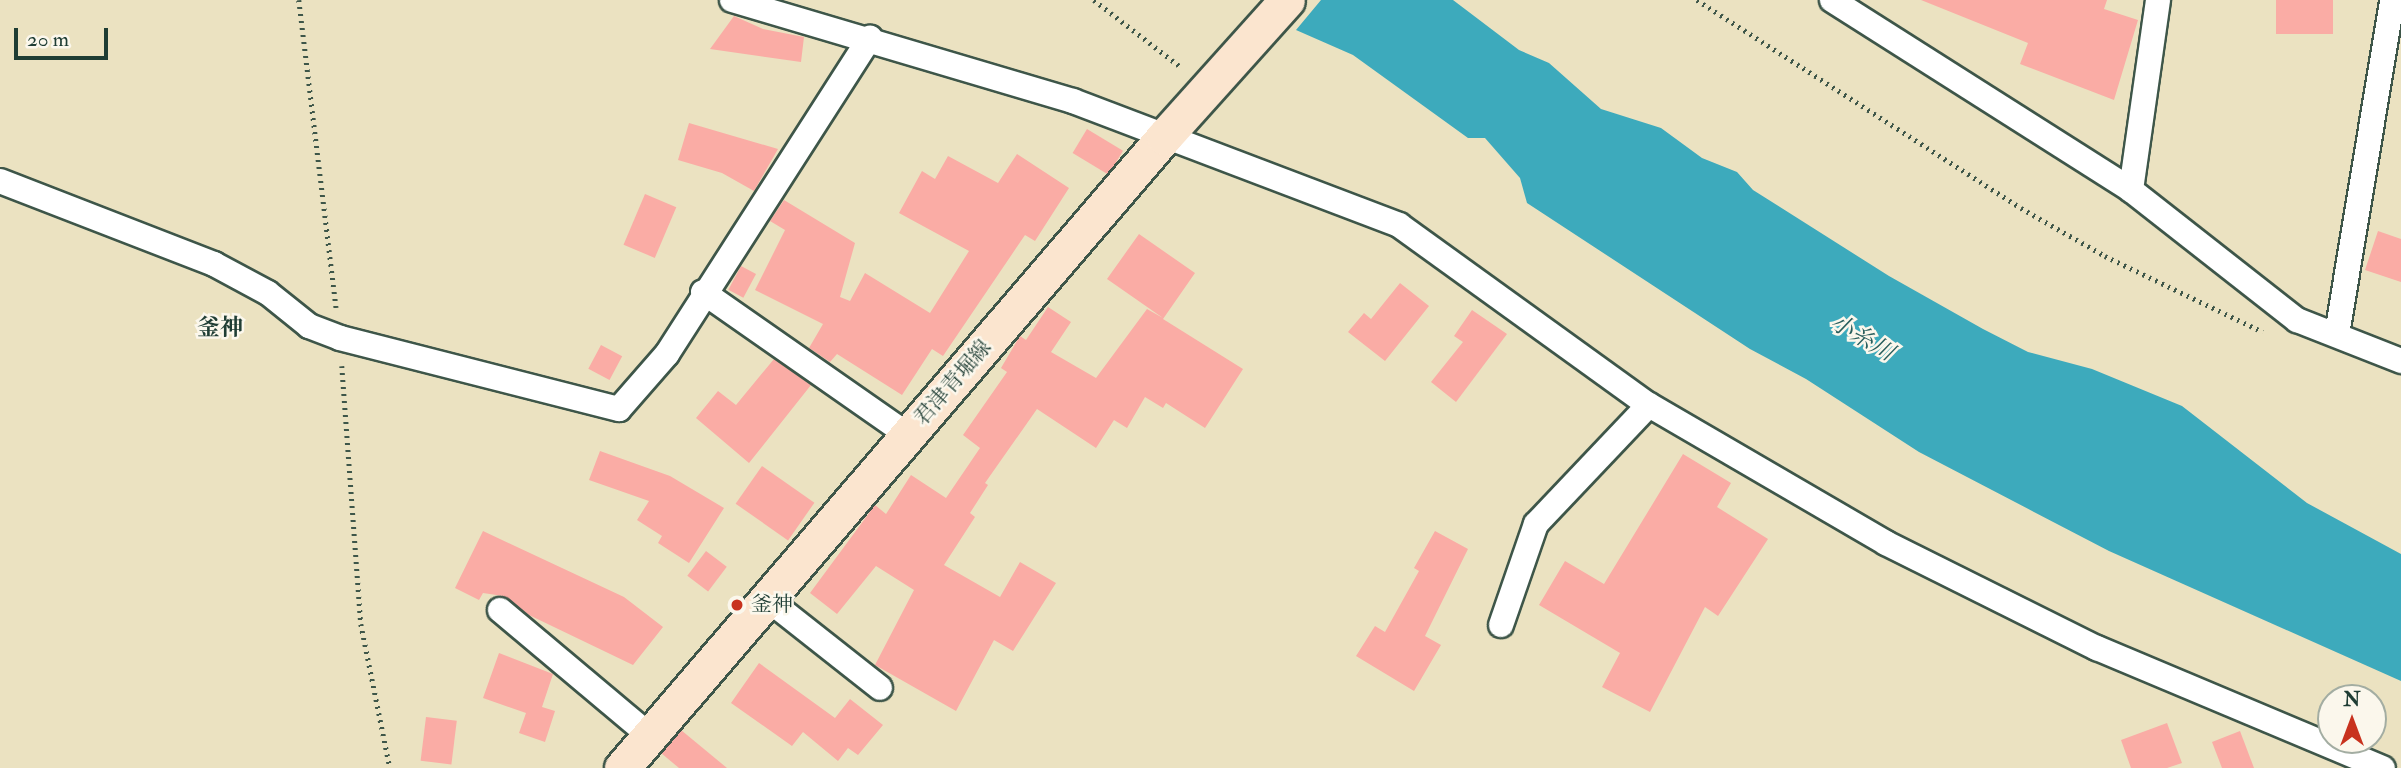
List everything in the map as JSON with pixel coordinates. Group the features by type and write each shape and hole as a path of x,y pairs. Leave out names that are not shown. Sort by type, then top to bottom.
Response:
{"main road":[{"name":"君津青堀線","path":"622,768 770,601 908,435 1164,137 1287,0"}],"street":[{"path":"732,0 870,38 1073,101 1399,225 1649,405 1886,543 2059,629 2383,768"},
{"path":"1832,0 2131,190 2297,320 2401,361"},
{"path":"2131,190 2158,0"},
{"path":"2337,334 2390,87 2392,0"},
{"path":"0,181 214,264 268,293 309,326 340,338 619,409 667,354 703,292 827,110 870,38"},
{"path":"703,292 908,435"},
{"path":"1501,625 1536,524 1649,405"},
{"path":"770,601 880,688"},
{"path":"500,610 650,736"}],"path":[{"path":"299,0 340,338 361,624 390,768"},
{"path":"1094,0 1209,89"},
{"path":"1697,0 2021,208 2105,256 2274,337"}],"water":[{"name":"小糸川","path":"1321,0 1453,0 1519,50 1549,63 1601,109 1661,128 1702,158 1737,172 1753,190 1889,276 1983,329 2028,352 2092,369 2182,406 2307,503 2401,554 2401,681 2109,551 1919,452 1806,379 1750,349 1527,203 1520,178 1485,138 1468,138 1353,55 1296,30"}],"building":[{"path":"1921,0 2107,0 2104,9 2138,20 2114,100 2020,64 2028,43"},
{"path":"2276,0 2333,0 2333,34 2276,34"},
{"path":"734,16 763,29 804,37 801,62 710,49"},
{"path":"689,123 778,149 754,191 722,173 678,160"},
{"path":"1087,129 1123,151 1109,175 1073,153"},
{"path":"1017,154 1069,188 1035,241 1025,235 943,356 932,349 902,395 837,354 830,362 809,348 823,324 755,290 785,230 770,221 784,200 855,243 840,297 850,301 865,273 930,313 969,251 899,213 922,171 935,179 948,156 998,183"},
{"path":"645,194 676,207 655,258 624,245"},
{"path":"2378,231 2401,239 2401,282 2365,270"},
{"path":"1139,234 1195,273 1163,319 1243,369 1205,428 1166,403 1163,408 1145,397 1127,428 1114,420 1096,448 1037,409 985,483 988,485 970,513 975,517 944,565 1000,597 1020,562 1056,583 1013,651 994,640 956,711 875,665 914,590 876,566 837,614 810,593 875,505 886,514 911,475 946,498 980,448 963,435 1007,372 1001,368 1020,336 1026,340 1048,307 1071,322 1051,352 1096,378 1147,309 1163,318 1107,279"},
{"path":"741,266 756,274 743,298 728,290"},
{"path":"1400,283 1429,306 1385,361 1348,332 1364,313 1371,319"},
{"path":"1472,310 1507,334 1456,402 1431,382 1463,342 1454,336"},
{"path":"601,345 622,356 610,380 588,369"},
{"path":"774,359 811,385 749,463 696,418 718,391 736,405"},
{"path":"600,451 670,476 724,508 689,563 658,543 662,536 637,520 649,501 589,480"},
{"path":"1683,454 1731,483 1717,507 1768,539 1718,616 1705,607 1650,712 1602,687 1620,653 1539,605 1565,561 1604,584"},
{"path":"762,466 814,503 788,540 736,504"},
{"path":"483,531 624,597 663,627 633,665 529,615 503,596 483,593 479,600 455,588"},
{"path":"1435,531 1468,549 1425,636 1441,645 1414,691 1356,656 1375,626 1385,632 1419,571 1414,568"},
{"path":"706,551 727,567 708,591 687,576"},
{"path":"499,653 553,674 542,707 555,711 545,742 519,733 526,713 483,698"},
{"path":"759,663 835,718 850,699 883,725 858,755 848,748 838,761 803,732 792,746 731,703"},
{"path":"426,717 457,721 451,764 421,761"},
{"path":"2167,723 2182,763 2167,768 2131,768 2121,740"},
{"path":"681,730 727,768 679,768 661,753"},
{"path":"2240,731 2254,768 2222,768 2212,742"}],"place":[{"name":"釜神","path":"737,605"}],"district":[{"name":"釜神","path":"220,328"}]}
